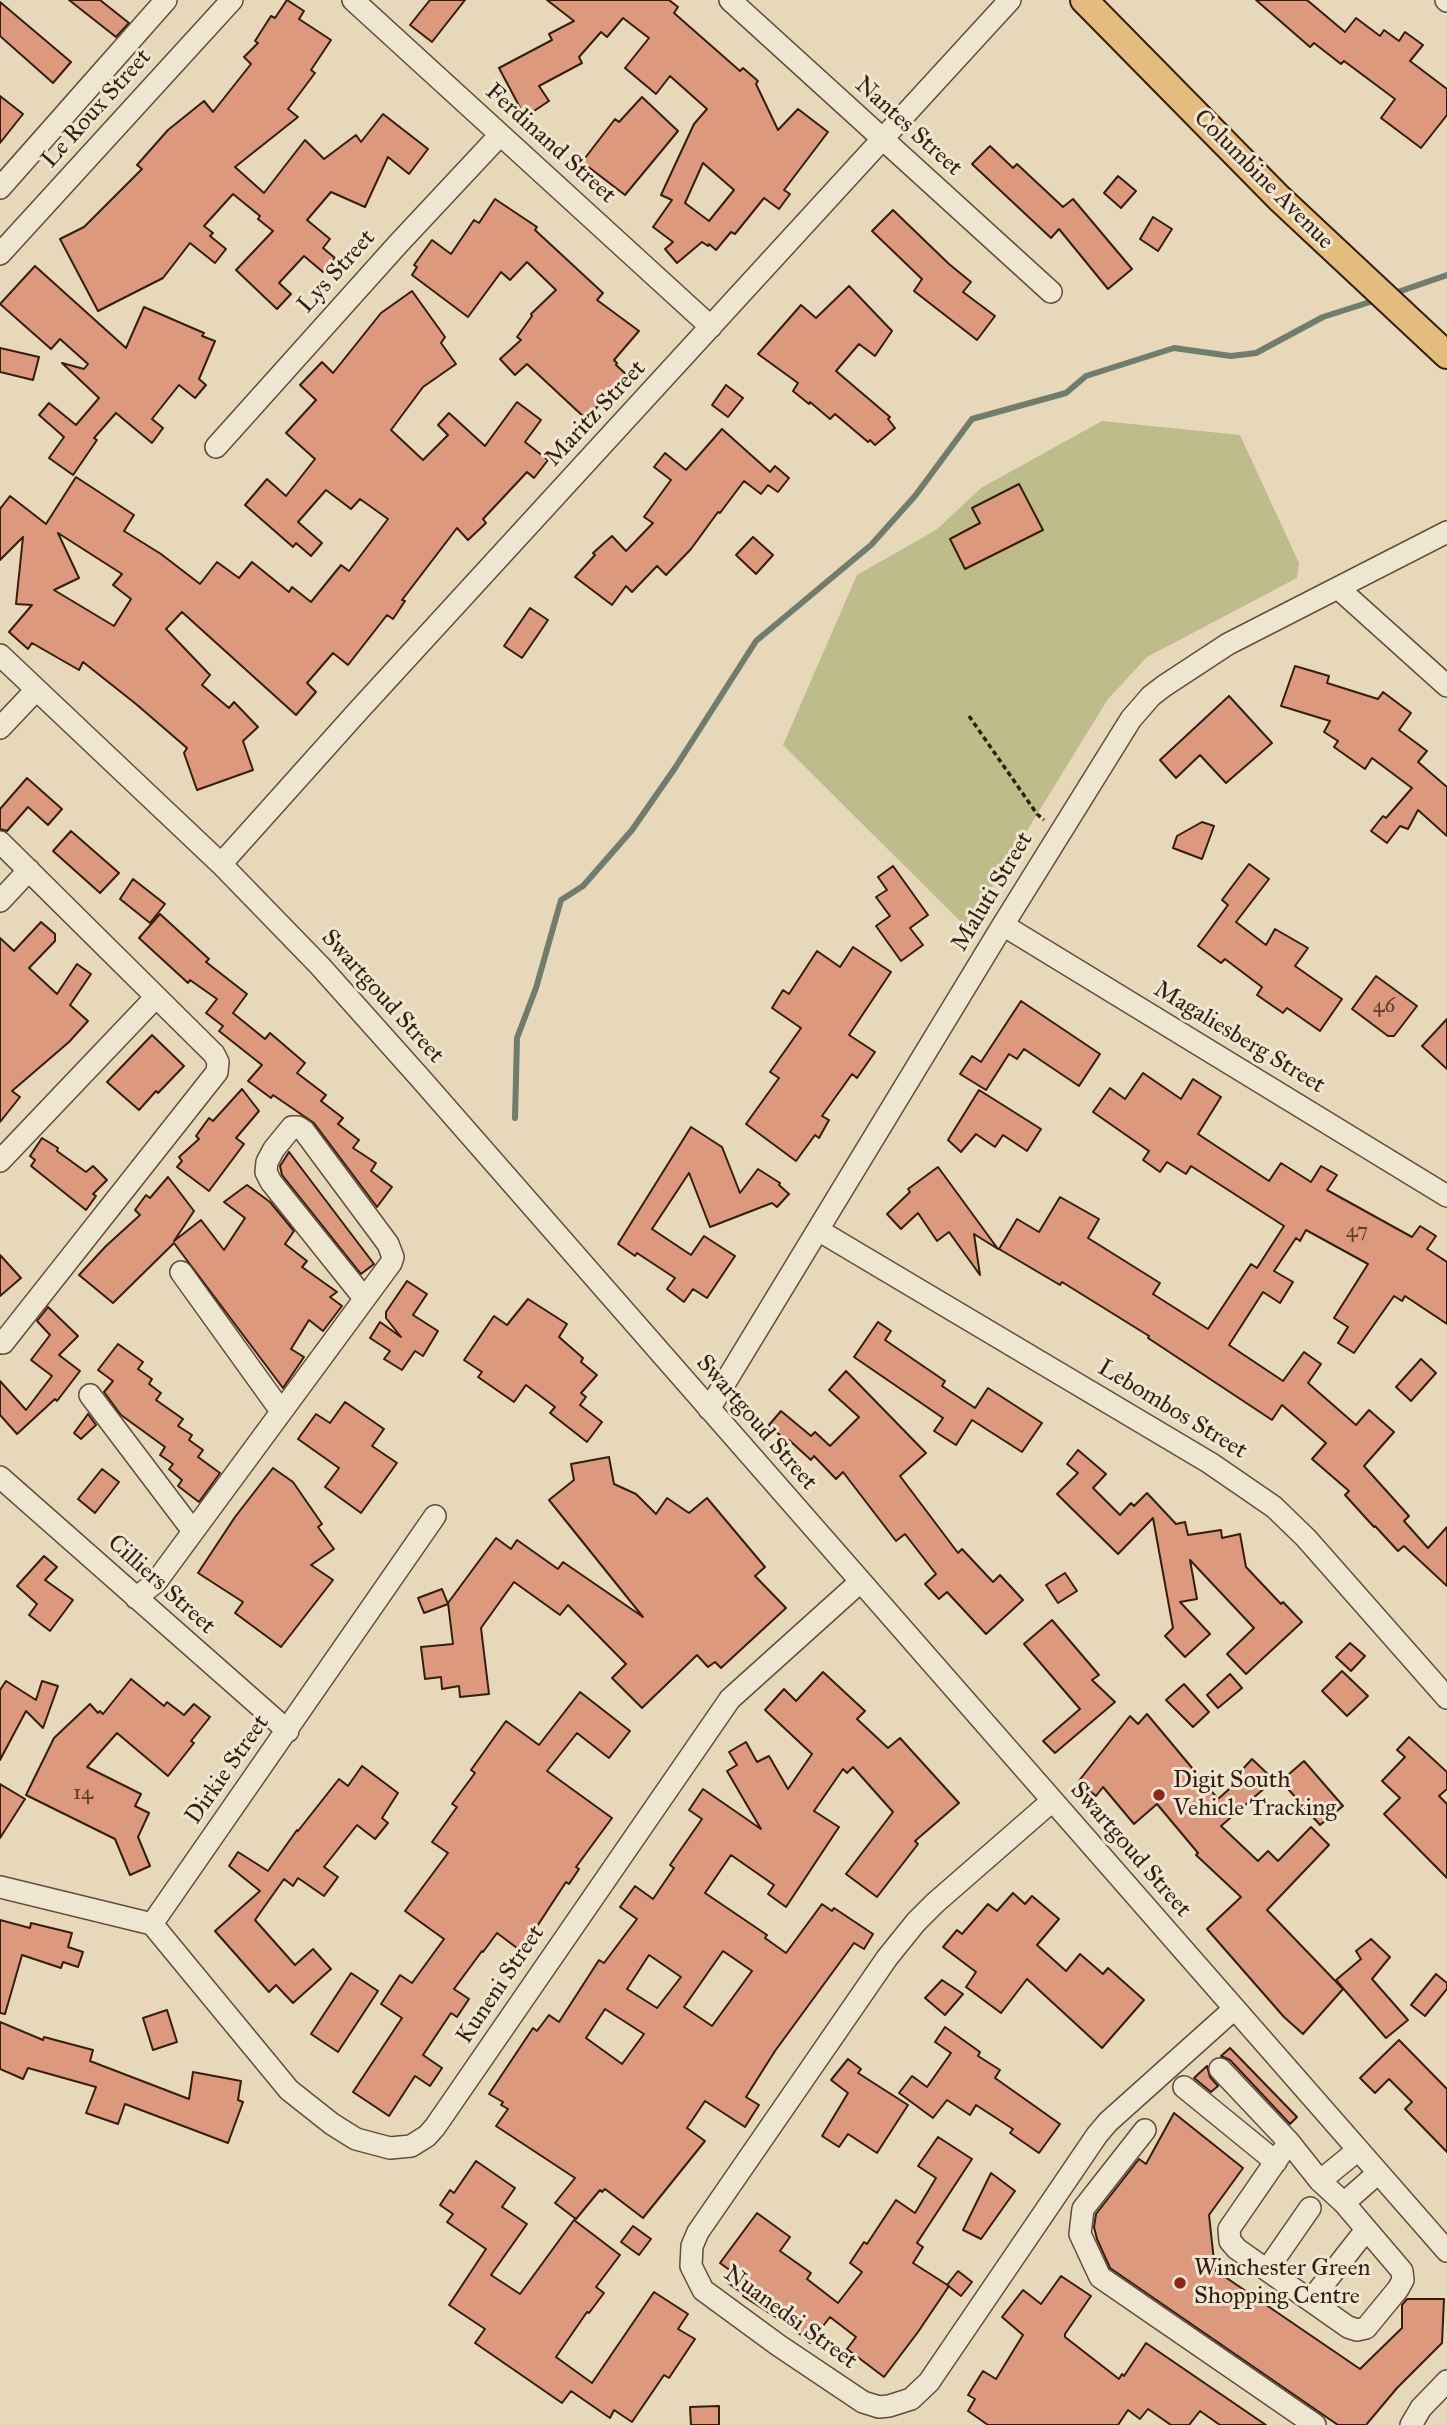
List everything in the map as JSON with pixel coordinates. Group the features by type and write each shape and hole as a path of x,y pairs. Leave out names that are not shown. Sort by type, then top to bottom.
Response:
{"main road":[{"name":"Columbine Avenue","path":"1084,0 1315,233 1447,355"}],"street":[{"path":"0,188 166,0"},
{"name":"Le Roux Street","path":"0,254 232,0"},
{"name":"Ferdinand Street","path":"353,0 711,327"},
{"name":"Nantes Street","path":"730,0 1051,292"},
{"name":"Maritz Street","path":"221,864 1010,0"},
{"name":"Lys Street","path":"216,447 389,253 500,135"},
{"name":"Maluti Street","path":"709,1409 1131,719 1151,696 1190,667 1228,644 1447,532"},
{"path":"1338,588 1447,686"},
{"name":"Swartgoud Street","path":"0,655 221,864 310,956 422,1079 1447,2251"},
{"path":"0,728 36,690"},
{"path":"0,842 214,1054 218,1062 217,1072 3,1343 0,1341"},
{"path":"0,901 29,870"},
{"name":"Magaliesberg Street","path":"1003,925 1447,1196"},
{"path":"0,1161 156,997"},
{"path":"136,1598 156,1582 391,1263 393,1257 388,1244 304,1131 292,1127 267,1162 271,1182 364,1298"},
{"name":"Lebombos Street","path":"818,1230 1210,1463 1274,1507 1306,1538 1447,1698"},
{"path":"181,1272 281,1411"},
{"path":"90,1395 192,1531"},
{"name":"Cilliers Street","path":"0,1477 288,1731"},
{"name":"Dirkie Street","path":"152,1924 435,1516"},
{"name":"Kuneni Street","path":"152,1924 289,2090 332,2124 356,2138 390,2148 411,2146 435,2127 730,1699 860,1582"},
{"name":"Nuanedsi Street","path":"1052,1801 935,1903 887,1958 698,2232 692,2246 691,2266 703,2290 863,2402 879,2407 911,2399 929,2382 1097,2135 1234,2009"},
{"path":"0,1887 152,1924"},
{"path":"1220,2069 1289,2143 1320,2181 1344,2203 1402,2271 1403,2280 1398,2289 1366,2328 1357,2330 1348,2327 1237,2249 1230,2241 1230,2229 1289,2143"},
{"path":"1184,2087 1276,2162"},
{"path":"1145,2130 1083,2208 1080,2234 1100,2277 1315,2425"},
{"path":"1320,2181 1358,2150"},
{"path":"1344,2203 1378,2173"},
{"path":"1267,2270 1310,2208"},
{"path":"1311,2300 1366,2230"},
{"path":"1410,2425 1421,2408 1447,2381"}],"path":[{"path":"970,716 1037,814 1059,833"}],"shaded area":[{"path":"1102,421 1240,435 1299,563 1297,578 1147,657 1108,699 967,928 783,745 857,575 936,530 981,488"}],"building":[{"path":"69,0 100,0 129,23 116,37"},
{"path":"287,0 304,11 299,19 331,40 311,70 315,73 288,109 298,117 235,167 264,193 305,140 324,159 356,135 361,142 383,114 428,149 409,174 388,157 365,207 331,192 307,220 330,239 323,248 335,258 323,272 304,256 279,283 291,294 277,309 236,270 273,231 258,219 260,216 233,194 204,226 213,233 210,236 226,249 215,263 190,243 163,278 98,311 60,239 84,227 142,169 137,165 168,130 204,101 213,112 251,64 244,57 258,43 255,41 271,16 275,18"},
{"path":"430,0 465,0 432,42 410,25"},
{"path":"547,0 669,0 678,7 674,13 740,71 743,68 758,81 756,84 778,130 798,109 828,132 784,190 790,194 779,209 764,198 735,234 731,232 716,250 702,242 677,263 665,249 673,242 653,227 672,200 661,195 694,124 707,109 670,76 656,94 625,68 649,38 623,18 607,37 601,32 579,57 582,63 539,86 549,101 525,117 499,68 552,40 549,34 574,21","holes":["703,163 734,190 709,221 685,203"]},
{"path":"1256,0 1307,0 1345,32 1356,18 1380,36 1384,30 1399,41 1405,32 1423,45 1410,61 1447,89 1447,115 1421,148 1381,118 1395,99 1344,61 1341,64 1314,43 1310,47"},
{"path":"0,2 71,62 53,83 0,36"},
{"path":"0,96 23,114 0,143"},
{"path":"642,97 678,131 625,195 582,162 615,119 619,122"},
{"path":"990,146 1013,168 1017,164 1063,207 1073,199 1132,269 1108,289 1059,229 1051,238 972,164"},
{"path":"1118,176 1136,191 1121,208 1104,193"},
{"path":"495,199 537,227 535,230 603,293 597,300 639,331 614,360 627,375 586,419 527,364 515,375 500,359 521,340 517,337 531,314 556,290 527,262 510,280 501,272 468,317 412,275 417,267 414,265 432,240 451,254 474,220 479,223"},
{"path":"893,210 971,282 963,292 995,316 977,340 914,291 922,279 872,231"},
{"path":"1153,217 1172,229 1158,251 1140,239"},
{"path":"35,266 126,348 144,307 204,333 202,336 215,341 199,379 206,385 195,398 179,385 152,419 163,428 152,443 116,413 94,438 97,440 73,475 49,458 64,437 39,415 49,403 76,425 99,398 62,363 84,369 88,364 60,339 51,349 0,304"},
{"path":"849,286 892,331 875,356 859,344 836,371 890,417 888,419 895,428 875,445 835,414 830,419 810,402 809,404 793,391 798,383 758,354 801,305 816,318"},
{"path":"412,291 445,337 441,343 456,364 423,387 391,430 423,460 448,435 438,425 449,413 485,446 517,402 541,420 525,442 548,460 534,478 527,472 483,519 486,523 468,540 457,528 402,600 405,601 393,619 387,615 348,665 333,653 307,683 316,692 296,715 182,612 166,629 210,675 202,685 229,708 234,702 258,727 243,741 253,770 197,790 184,753 187,748 136,704 83,662 79,670 32,643 28,649 9,632 32,605 16,604 23,537 0,560 0,509 10,496 46,524 76,477 134,515 124,531 161,554 200,584 217,562 239,578 252,562 289,592 292,587 311,602 341,565 349,571 388,519 360,499 351,509 326,490 298,522 322,543 311,556 296,543 293,547 245,505 267,479 286,496 315,459 286,433 316,400 300,385 322,362 333,373 381,313","holes":["58,533 122,574 113,585 131,599 114,626 54,590 79,578"]},
{"path":"0,348 39,357 33,380 0,372"},
{"path":"726,385 743,398 728,417 712,405"},
{"path":"722,429 770,472 775,466 789,478 778,492 768,485 761,494 744,481 691,549 666,575 657,566 632,592 626,586 612,605 575,577 595,555 593,553 612,536 626,551 653,523 644,517 671,480 654,467 665,453 686,470"},
{"path":"1019,484 1043,530 965,569 950,539 980,523 972,508"},
{"path":"753,537 773,555 756,574 736,555"},
{"path":"530,608 548,620 522,658 504,646"},
{"path":"1295,666 1329,676 1327,683 1378,699 1383,692 1411,713 1399,730 1427,751 1418,762 1447,787 1447,836 1418,810 1408,829 1400,826 1387,843 1371,831 1412,788 1372,758 1365,769 1334,747 1338,741 1324,732 1330,721 1281,706"},
{"path":"1229,696 1272,743 1226,783 1200,755 1176,778 1160,760"},
{"path":"27,778 62,809 48,825 28,807 7,831 0,829 0,809"},
{"path":"1202,822 1214,826 1202,859 1173,848 1177,836"},
{"path":"71,831 119,873 100,893 53,851"},
{"path":"1249,864 1269,879 1236,922 1266,945 1275,929 1308,948 1295,966 1342,999 1320,1031 1287,1008 1283,1013 1257,995 1262,987 1225,959 1221,963 1198,946 1228,905 1222,900"},
{"path":"893,866 928,915 910,928 923,945 901,961 876,926 890,916 876,897 887,890 878,877"},
{"path":"133,879 165,904 150,923 120,899"},
{"path":"160,914 209,959 206,962 247,994 233,1013 265,1039 270,1033 305,1063 297,1073 326,1095 321,1101 343,1118 338,1124 359,1140 353,1148 376,1163 371,1171 392,1187 377,1207 314,1123 248,1081 262,1065 219,1031 223,1026 206,1013 217,999 190,980 188,983 139,938"},
{"path":"41,922 55,934 55,941 29,968 57,994 77,964 91,974 70,1005 88,1021 69,1042 12,1091 20,1097 0,1122 0,938 14,951"},
{"path":"853,947 891,972 849,1035 875,1052 857,1078 852,1074 822,1116 829,1120 819,1138 815,1135 796,1161 746,1124 779,1078 770,1072 801,1028 772,1008 783,990 789,994 817,951 840,967"},
{"path":"1376,976 1417,1006 1394,1036 1388,1036 1352,1009"},
{"path":"1021,1001 1100,1054 1079,1086 1024,1049 1017,1059 1009,1054 986,1090 960,1074 972,1056 981,1062"},
{"path":"1447,1019 1447,1069 1422,1046"},
{"path":"152,1035 184,1066 139,1110 107,1082"},
{"path":"1143,1073 1181,1099 1193,1079 1221,1097 1198,1134 1269,1181 1281,1163 1311,1182 1321,1166 1337,1175 1327,1190 1412,1237 1420,1226 1436,1236 1427,1249 1447,1262 1447,1324 1405,1296 1402,1301 1394,1296 1354,1353 1338,1343 1348,1327 1334,1318 1368,1264 1306,1230 1300,1241 1296,1238 1274,1271 1293,1282 1280,1303 1263,1292 1229,1345 1283,1381 1304,1352 1321,1364 1308,1383 1356,1425 1369,1410 1394,1432 1364,1466 1409,1516 1404,1521 1428,1548 1447,1527 1447,1586 1404,1546 1398,1551 1345,1495 1349,1491 1312,1459 1326,1443 1282,1405 1272,1420 1148,1338 1149,1336 1062,1282 1060,1285 999,1249 1017,1219 1039,1232 1060,1197 1099,1219 1088,1238 1160,1283 1153,1294 1208,1329 1251,1264 1257,1268 1284,1226 1191,1166 1186,1174 1167,1162 1160,1172 1143,1160 1149,1151 1093,1112 1110,1088 1125,1099"},
{"path":"242,1089 259,1111 236,1138 244,1144 209,1191 177,1167 182,1161 179,1157 199,1139 196,1136 209,1118 213,1121"},
{"path":"979,1090 1041,1129 1027,1151 1003,1135 995,1147 976,1134 961,1152 948,1140"},
{"path":"691,1127 722,1147 740,1193 758,1169 780,1183 789,1194 777,1207 772,1203 710,1227 689,1173 652,1229 691,1255 704,1236 735,1256 707,1298 693,1289 684,1302 667,1289 675,1278 618,1244"},
{"path":"42,1138 86,1172 93,1166 107,1180 93,1194 96,1196 86,1210 31,1166 35,1160 30,1156"},
{"path":"289,1152 374,1264 361,1274 282,1175 280,1166"},
{"path":"938,1167 998,1249 974,1234 980,1275 949,1232 937,1241 918,1213 901,1229 887,1214 910,1192 908,1189"},
{"path":"168,1177 194,1211 174,1241 201,1220 224,1250 245,1218 224,1202 247,1185 270,1202 294,1231 285,1244 307,1261 302,1267 337,1292 330,1297 342,1306 323,1331 309,1320 291,1349 304,1357 283,1388 174,1243 113,1303 79,1275 140,1215 135,1210 146,1195 150,1198"},
{"path":"0,1255 21,1278 0,1296"},
{"path":"407,1281 427,1294 413,1315 438,1331 423,1356 415,1351 402,1370 384,1359 390,1351 370,1338 380,1322 401,1337 386,1318 386,1312"},
{"path":"528,1299 567,1324 559,1337 583,1358 581,1362 597,1375 581,1393 586,1397 580,1405 602,1422 587,1442 550,1413 555,1407 526,1385 514,1402 478,1377 482,1372 464,1360 494,1316 507,1325"},
{"path":"48,1307 78,1336 59,1355 80,1371 57,1401 55,1399 17,1434 0,1415 0,1381 26,1410 52,1376 31,1360 50,1335 37,1321"},
{"path":"878,1322 891,1331 885,1340 945,1381 942,1386 975,1408 988,1388 1042,1423 1022,1452 972,1420 956,1445 934,1431 943,1418 854,1357"},
{"path":"118,1344 143,1362 138,1369 152,1379 149,1384 161,1393 156,1400 183,1419 178,1426 192,1435 189,1440 203,1450 198,1457 220,1473 199,1502 178,1486 182,1480 169,1469 173,1464 160,1455 165,1447 121,1415 104,1392 113,1381 98,1370"},
{"path":"1421,1359 1436,1373 1411,1401 1396,1387"},
{"path":"846,1371 926,1453 900,1476 958,1553 962,1549 993,1582 1000,1575 1023,1600 986,1634 947,1592 939,1599 925,1584 936,1574 905,1534 896,1541 843,1472 836,1479 814,1456 811,1460 769,1425 781,1411 811,1436 815,1432 830,1446 859,1417 829,1390"},
{"path":"345,1402 384,1429 372,1446 397,1463 361,1513 325,1487 339,1468 298,1439 316,1414 330,1423"},
{"path":"88,1414 96,1425 81,1439 74,1433"},
{"path":"1078,1450 1106,1474 1093,1488 1120,1515 1131,1503 1134,1506 1147,1493 1176,1524 1185,1522 1188,1535 1221,1530 1222,1538 1240,1534 1246,1567 1302,1622 1246,1674 1227,1654 1254,1628 1190,1560 1197,1599 1180,1602 1210,1634 1185,1657 1165,1636 1173,1628 1153,1518 1118,1554 1057,1494 1078,1473 1067,1464"},
{"path":"609,1457 614,1484 636,1494 656,1514 667,1498 689,1513 707,1498 765,1567 755,1576 786,1608 721,1668 715,1662 708,1667 697,1655 642,1708 612,1678 626,1664 568,1605 560,1615 514,1582 481,1628 489,1694 460,1697 459,1686 442,1689 441,1677 425,1679 421,1647 453,1644 448,1603 496,1538 511,1549 517,1540 558,1569 563,1562 643,1617 549,1500 574,1480 571,1464"},
{"path":"273,1468 293,1482 322,1524 318,1527 334,1549 311,1565 333,1580 281,1647 235,1613 243,1602 198,1573 235,1517"},
{"path":"102,1469 119,1482 95,1513 78,1499"},
{"path":"44,1556 57,1567 45,1580 73,1600 50,1631 29,1615 37,1604 17,1586"},
{"path":"1065,1573 1077,1591 1058,1603 1046,1585"},
{"path":"442,1589 448,1604 424,1613 418,1598"},
{"path":"1052,1620 1099,1675 1092,1680 1115,1702 1055,1753 1043,1741 1080,1709 1024,1644"},
{"path":"1350,1643 1365,1656 1351,1671 1336,1657"},
{"path":"1342,1671 1368,1696 1347,1716 1322,1691"},
{"path":"823,1672 865,1711 857,1719 888,1748 900,1738 959,1803 915,1841 918,1844 877,1897 846,1874 893,1812 853,1767 847,1773 843,1769 814,1811 839,1827 786,1907 768,1894 774,1885 731,1855 705,1893 767,1935 765,1938 786,1953 822,1904 832,1911 834,1908 873,1934 864,1949 854,1943 775,2051 746,2097 759,2105 745,2127 705,2101 687,2128 705,2141 643,2218 605,2189 602,2192 600,2190 576,2219 555,2203 575,2178 496,2126 508,2109 501,2105 503,2102 489,2094 533,2028 537,2031 549,2015 559,2022 599,1960 604,1963 637,1919 620,1907 635,1886 653,1899 674,1868 670,1865 702,1819 689,1810 703,1789 761,1829 727,1771 737,1765 729,1752 746,1742 757,1762 769,1756 788,1789 812,1754 765,1710 784,1689 796,1701","holes":["723,1951 752,1971 712,2026 684,2007","649,1955 681,1977 657,2008 627,1989","605,2009 644,2034 622,2064 586,2038"]},
{"path":"1230,1674 1242,1688 1218,1708 1207,1695"},
{"path":"131,1679 164,1706 167,1702 184,1715 194,1704 210,1717 168,1776 117,1733 87,1767 141,1794 135,1806 149,1813 138,1837 150,1866 130,1875 115,1839 26,1795 54,1738 90,1704 98,1713 100,1711 103,1714"},
{"path":"6,1681 36,1700 42,1681 58,1686 43,1728 26,1711 0,1760 0,1690"},
{"path":"1184,1684 1209,1712 1193,1727 1166,1700"},
{"path":"580,1692 630,1731 609,1758 577,1733 547,1771 612,1818 521,1951 497,1933 482,1951 454,1989 469,1999 457,2017 451,2013 423,2055 442,2068 430,2086 415,2076 389,2116 353,2092 402,2018 381,2004 400,1975 412,1983 444,1939 405,1911 448,1853 432,1842 457,1807 452,1804 475,1773 471,1770 506,1721 539,1745"},
{"path":"1147,1714 1218,1799 1244,1776 1240,1772 1252,1759 1274,1780 1221,1826 1258,1861 1268,1851 1278,1861 1311,1827 1329,1845 1267,1910 1343,1989 1303,2034 1284,2017 1207,1929 1241,1897 1196,1855 1198,1853 1157,1804 1134,1824 1103,1787 1096,1796 1078,1782 1130,1716 1138,1724"},
{"path":"1409,1737 1447,1772 1447,1789 1439,1796 1447,1804 1447,1878 1384,1814 1400,1798 1382,1781 1405,1757 1397,1750"},
{"path":"1304,1761 1343,1806 1320,1825 1281,1781"},
{"path":"362,1766 398,1793 382,1818 388,1823 375,1839 357,1825 324,1867 338,1877 324,1896 298,1878 293,1886 284,1879 255,1920 295,1965 313,1949 331,1969 293,2003 276,1985 269,1992 215,1931 260,1891 229,1866 238,1852 268,1871 339,1779 348,1786"},
{"path":"0,1784 25,1799 0,1838"},
{"path":"1013,1893 1025,1904 1032,1896 1059,1919 1037,1945 1066,1971 1080,1954 1103,1974 1108,1968 1144,2000 1102,2048 1027,1979 1001,2013 966,1987 976,1972 943,1947 957,1930 962,1934 988,1904 997,1911"},
{"path":"0,1920 30,1928 31,1923 72,1933 68,1947 83,1952 78,1967 63,1962 61,1968 22,1955 5,2014 0,2013"},
{"path":"1371,1939 1390,1957 1372,1979 1408,2020 1386,2038 1336,1980 1361,1959 1356,1951"},
{"path":"351,1973 378,1991 338,2052 311,2034"},
{"path":"1436,1974 1447,1983 1447,1989 1425,2016 1411,2005"},
{"path":"942,1980 963,1994 945,2015 925,1998"},
{"path":"167,2010 177,2042 153,2050 143,2018"},
{"path":"0,2022 43,2040 44,2037 93,2050 90,2061 189,2099 193,2072 241,2081 238,2100 243,2102 228,2143 125,2104 118,2124 86,2113 96,2087 28,2068 23,2079 0,2069"},
{"path":"945,2027 980,2052 978,2056 1000,2070 995,2078 1060,2124 1039,2153 1010,2133 1013,2129 976,2105 970,2115 947,2100 933,2118 899,2093 912,2076 927,2087 951,2053 935,2042"},
{"path":"1399,2040 1447,2089 1447,2152 1405,2109 1412,2102 1389,2079 1375,2093 1360,2078"},
{"path":"1230,2048 1297,2117 1290,2124 1230,2060 1221,2056"},
{"path":"848,2059 861,2069 858,2073 908,2105 877,2153 848,2134 839,2147 822,2136 848,2093 831,2080"},
{"path":"1207,2066 1210,2077 1218,2086 1211,2092 1194,2078"},
{"name":"Winchester Green Shopping Centre","path":"1174,2113 1243,2168 1209,2215 1215,2270 1360,2369 1402,2328 1402,2305 1407,2299 1444,2299 1442,2343 1397,2388 1366,2425 1338,2425 1110,2268 1097,2239 1094,2227 1096,2214 1139,2159 1146,2164"},
{"path":"938,2137 972,2159 917,2243 923,2247 913,2263 949,2286 884,2377 847,2349 856,2337 830,2317 810,2343 728,2283 735,2274 720,2263 757,2213 790,2237 780,2251 811,2273 807,2279 838,2303 862,2272 850,2263 864,2242 867,2244 896,2200 915,2213 936,2178 918,2166"},
{"path":"476,2161 515,2188 502,2207 527,2224 491,2275 520,2294 574,2220 620,2255 596,2287 604,2293 589,2313 587,2312 556,2357 592,2383 654,2292 688,2314 678,2329 695,2339 669,2378 664,2375 632,2422 614,2410 610,2418 571,2391 562,2403 475,2343 485,2329 449,2305 486,2249 447,2222 453,2214 440,2205 450,2190 454,2193"},
{"path":"991,2173 1015,2191 981,2239 963,2230"},
{"path":"633,2226 651,2239 639,2255 621,2242"},
{"path":"958,2271 972,2282 961,2296 947,2285"},
{"path":"1061,2276 1091,2296 1065,2337 1119,2379 1122,2374 1124,2376 1146,2343 1266,2425 1220,2425 1200,2411 1189,2425 1171,2425 1148,2409 1140,2419 1128,2410 1118,2425 988,2425 968,2411 975,2399 968,2395 983,2371 996,2379 1023,2335 1002,2317 1023,2290 1041,2304"},
{"path":"719,2406 719,2425 691,2425 690,2407"}],"waterway":[{"path":"1392,294 1447,275"},
{"path":"515,1118 517,1038 536,988 561,900 583,886 632,830 756,641 871,545 915,496 972,419 1066,393 1086,376 1174,348 1231,356 1256,353 1323,317 1376,300"}],"place":[{"name":"Digit South Vehicle Tracking","path":"1159,1795"},
{"name":"Winchester Green Shopping Centre","path":"1180,2283"}]}
